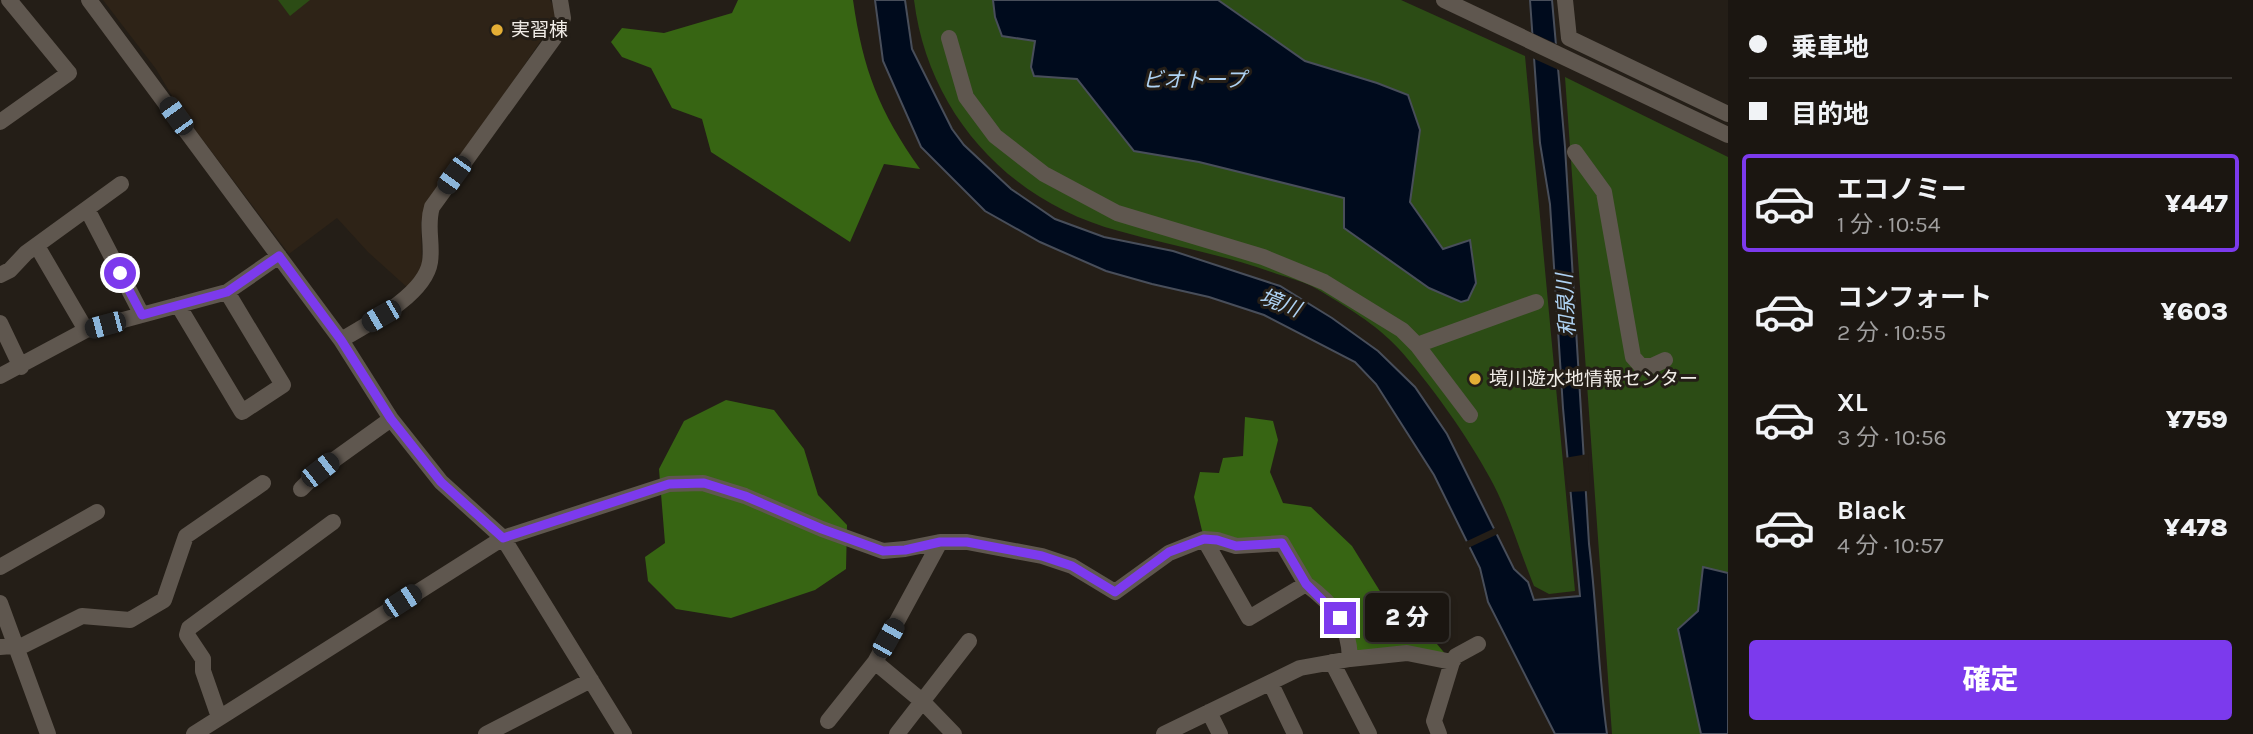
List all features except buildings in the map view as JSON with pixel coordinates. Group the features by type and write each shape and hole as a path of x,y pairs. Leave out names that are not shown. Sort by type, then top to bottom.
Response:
{"street":[{"path":"0,122 69,73 9,0"},
{"path":"89,0 341,340 391,419 441,482 503,538 624,734"},
{"path":"341,340 402,300 428,271 431,248 428,219 432,207 561,26 563,18 560,0"},
{"path":"1444,0 1728,135"},
{"path":"1565,0 1569,38 1728,114"},
{"path":"949,38 966,97 995,136 1044,174 1117,214 1263,257 1324,282 1402,330 1417,345 1470,415"},
{"path":"1575,152 1604,192 1633,357 1641,366 1652,366 1665,360"},
{"path":"0,275 121,184"},
{"path":"87,209 142,315"},
{"path":"37,246 86,330"},
{"path":"0,376 86,330 227,292 279,256"},
{"path":"178,305 242,412 283,385 227,292"},
{"path":"1417,345 1536,302"},
{"path":"0,323 21,367"},
{"path":"301,489 320,470 391,419"},
{"path":"8,647 24,645 82,616 130,620 163,600 186,536 263,483"},
{"path":"194,734 503,538 669,484 704,483 745,496 822,529 883,551 905,550 940,542 967,542 1042,556 1072,566 1115,592 1169,552 1204,539 1236,546 1282,543 1306,584 1340,618 1349,638 1350,659"},
{"path":"0,567 97,512"},
{"path":"219,717 202,671 202,659 187,635 189,628 333,522"},
{"path":"1204,539 1249,618 1306,584"},
{"path":"828,720 875,662 940,542"},
{"path":"0,603 8,647 48,734"},
{"path":"897,734 969,641"},
{"path":"1439,734 1434,720 1452,662 1457,656 1478,645"},
{"path":"1164,734 1300,668 1407,653 1452,662"},
{"path":"875,662 923,702 954,734"},
{"path":"1332,662 1369,734"},
{"path":"486,734 591,680"},
{"path":"1271,684 1295,734"},
{"path":"1209,712 1220,734"}],"shaded area":[{"path":"103,0 550,0 555,9 555,20 423,213 422,268 409,289 368,252 337,218 289,254 181,111 156,69"}],"green space":[{"path":"278,0 310,0 290,16"},
{"path":"738,0 853,0 862,48 875,89 894,128 920,169 884,164 850,242 711,152 702,119 672,108 651,68 622,57 611,42 622,28 664,33 732,13"},
{"path":"914,0 1401,0 1525,56 1575,591 1549,594 1534,586 1502,503 1471,445 1410,362 1370,323 1302,282 1238,261 1119,231 1079,217 1043,199 1009,175 981,147 956,115 936,80 922,41"},
{"path":"1565,77 1728,157 1728,734 1612,734"},
{"path":"726,400 774,410 804,449 818,495 847,525 846,569 815,590 731,618 676,609 648,581 645,557 665,543 659,469 684,421"},
{"path":"1245,417 1273,421 1278,440 1270,472 1283,503 1311,507 1352,546 1396,617 1432,638 1452,662 1350,659 1349,638 1282,544 1204,539 1194,497 1200,472 1219,473 1223,458 1243,456"}],"water":[{"path":"875,0 905,0 912,49 952,129 964,145 1011,189 1055,219 1104,237 1173,251 1280,286 1378,351 1415,387 1447,434 1514,569 1528,582 1534,600 1580,596 1563,408 1550,204 1540,143 1530,0 1552,0 1565,147 1589,544 1607,734 1555,734 1488,602 1480,568 1434,475 1376,384 1355,362 1264,315 1209,297 1106,271 1040,242 985,211 921,147 883,61"},
{"name":"ビオトープ","path":"993,0 1218,0 1305,61 1408,95 1420,130 1410,202 1443,249 1470,240 1476,283 1468,300 1461,302 1429,288 1344,228 1344,198 1199,162 1134,151 1077,79 1034,76 1031,67 1035,41 1002,36 995,17"},
{"path":"1703,567 1728,573 1728,734 1701,734 1678,629 1698,611"}],"pier":[{"path":"1528,31 1559,45 1561,71 1530,57"},
{"path":"1588,454 1590,491 1568,492 1564,458"},
{"path":"1497,527 1500,533 1466,549 1463,543"}],"place":[{"name":"実習棟","path":"497,30"},
{"name":"境川遊水地情報センター","path":"1475,379"}],"route":[{"path":"120,273 142,315 227,292 279,256 341,340 391,419 441,482 503,538 669,484 704,483 745,496 822,529 883,551 905,550 940,542 967,542 1042,556 1072,566 1115,592 1169,552 1204,539 1236,546 1282,543 1306,584 1340,618"}],"water label":[{"name":"境川","path":"1280,303"},
{"name":"和泉川","path":"1566,305"}]}
